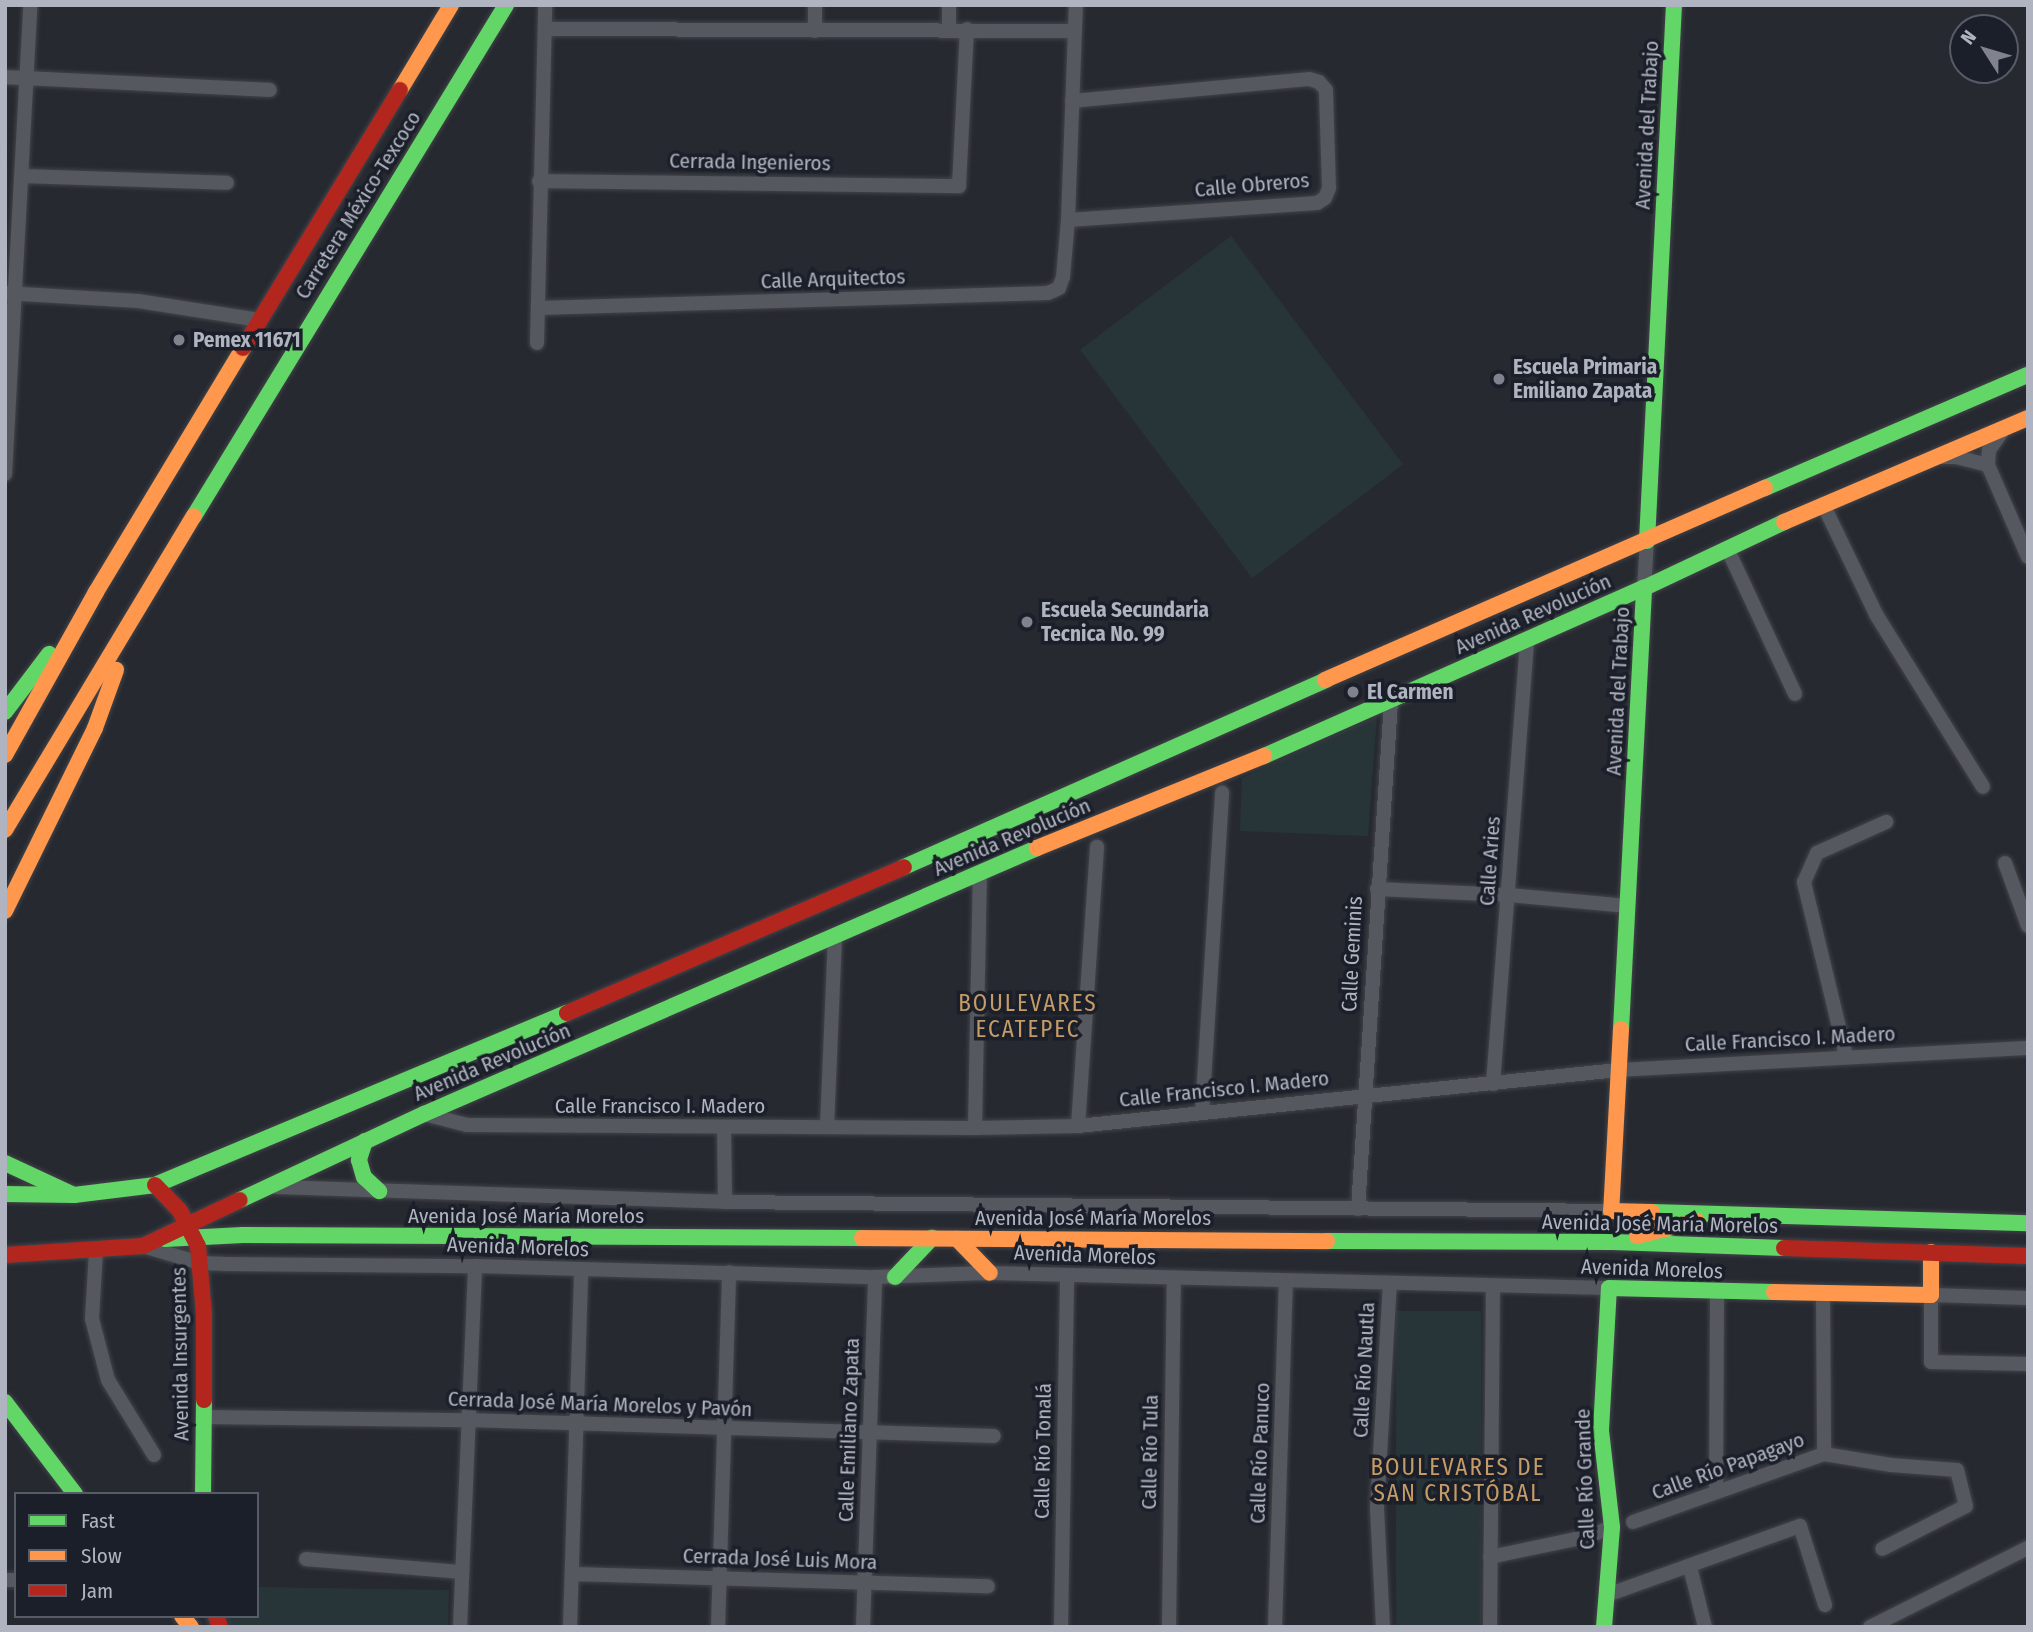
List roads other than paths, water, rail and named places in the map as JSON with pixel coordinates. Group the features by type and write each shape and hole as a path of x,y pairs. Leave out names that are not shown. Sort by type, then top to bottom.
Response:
{"main road":[{"name":"Carretera México-Texcoco","path":"96,592 451,5"},
{"name":"Carretera México-Texcoco","path":"139,607 506,5"},
{"name":"Avenida del Trabajo","path":"1647,541 1674,5"},
{"name":"Avenida Revolución","path":"5,1194 74,1195 155,1185 337,1112 748,936 1463,619 2028,375"},
{"name":"Avenida Revolución","path":"5,1255 96,1251 150,1243 191,1230 266,1187 424,1114 980,874 1391,701 1644,588 1823,504 2028,418"},
{"name":"Avenida del Trabajo","path":"1611,1211 1644,588"},
{"path":"7,704 96,592"},
{"path":"5,755 96,592"},
{"path":"5,830 139,607"},
{"path":"5,911 95,728 139,607"},
{"path":"365,1141 359,1160 364,1177 379,1191"},
{"path":"5,1163 74,1195"},
{"name":"Avenida Insurgentes","path":"155,1185 170,1198 191,1230 200,1263 203,1492"},
{"name":"Avenida José María Morelos","path":"1611,1211 2028,1223"},
{"path":"1613,1242 1718,1216"},
{"name":"Avenida José María Morelos","path":"191,1230 957,1239 1613,1242 2028,1256"},
{"path":"895,1277 932,1238"},
{"path":"957,1239 990,1273"},
{"path":"1931,1252 1931,1294"},
{"name":"Avenida Morelos","path":"1609,1288 1931,1294"},
{"name":"Calle Río Grande","path":"1604,1627 1612,1527 1601,1430 1609,1288"},
{"path":"5,1402 73,1492"}],"street":[{"path":"5,474 11,293 21,176 30,5"},
{"path":"537,343 545,5"},
{"path":"815,5 815,31"},
{"path":"948,30 949,5"},
{"name":"Calle Arquitectos","path":"538,309 1048,293 1059,288 1063,277 1068,220 1076,5"},
{"path":"545,29 1074,31"},
{"name":"Cerrada Ingenieros","path":"540,181 959,186 967,29"},
{"path":"5,77 270,90"},
{"name":"Calle Obreros","path":"1068,220 1317,203 1325,198 1329,188 1326,90 1319,82 1309,79 1072,101"},
{"path":"21,176 226,183"},
{"path":"11,293 138,301 260,320"},
{"path":"2007,427 1994,439 1987,465 2028,557"},
{"path":"1938,457 1956,457 1987,465"},
{"path":"1823,504 1877,616 1983,787"},
{"name":"Avenida del Trabajo","path":"1644,588 1647,541"},
{"path":"1727,548 1795,694"},
{"name":"Calle Aries","path":"1493,1084 1527,641"},
{"name":"Calle Geminis","path":"1358,1209 1391,701"},
{"path":"1202,1113 1222,793"},
{"path":"1846,1056 1804,882 1817,853 1886,822"},
{"path":"1078,1126 1097,847"},
{"path":"2005,863 2028,926"},
{"path":"975,1128 980,874"},
{"path":"1377,889 1509,895 1628,906"},
{"path":"827,1127 835,937"},
{"name":"Calle Francisco I. Madero","path":"424,1114 467,1125 724,1128 1078,1126 1618,1070 2028,1048"},
{"path":"724,1128 725,1202"},
{"name":"Avenida José María Morelos","path":"266,1187 725,1202 1611,1211"},
{"name":"Avenida Morelos","path":"150,1243 200,1263 475,1266 875,1277 990,1273 1609,1288"},
{"path":"96,1251 92,1319 108,1380 154,1455"},
{"path":"460,1627 475,1266"},
{"path":"570,1627 581,1269"},
{"path":"718,1627 729,1272"},
{"name":"Calle Río Tonalá","path":"1061,1627 1067,1276"},
{"name":"Calle Emiliano Zapata","path":"863,1627 875,1277"},
{"name":"Calle Río Tula","path":"1168,1627 1174,1279"},
{"name":"Calle Río Panuco","path":"1275,1627 1286,1282"},
{"name":"Calle Río Nautla","path":"1383,1627 1377,1507 1391,1284"},
{"path":"1490,1627 1493,1286"},
{"path":"1716,1490 1717,1292"},
{"path":"1823,1294 1824,1454"},
{"path":"1931,1294 1931,1362 2028,1364"},
{"name":"Avenida Morelos","path":"1931,1294 2028,1298"},
{"name":"Cerrada José María Morelos y Pavón","path":"204,1417 467,1420 994,1436"},
{"name":"Calle Río Papagayo","path":"1633,1522 1716,1490 1824,1454 1891,1465 1957,1470 1966,1506 1882,1549"},
{"path":"1607,1595 1800,1526 1825,1605"},
{"path":"1490,1557 1586,1537 1612,1527"},
{"path":"1870,1627 2028,1548"},
{"path":"306,1559 461,1572"},
{"path":"1690,1567 1705,1627"},
{"name":"Cerrada José Luis Mora","path":"572,1574 988,1586"},
{"path":"1890,1627 1898,1613"}],"place":[{"name":"Pemex 11671","path":"179,340"},
{"name":"Escuela Primaria Emiliano Zapata","path":"1499,379"},
{"name":"Escuela Secundaria Tecnica No. 99","path":"1027,622"},
{"name":"El Carmen","path":"1353,692"}],"district":[{"name":"BOULEVARES ECATEPEC","path":"1028,1016"},
{"name":"BOULEVARES DE SAN CRISTÓBAL","path":"1458,1480"}]}
